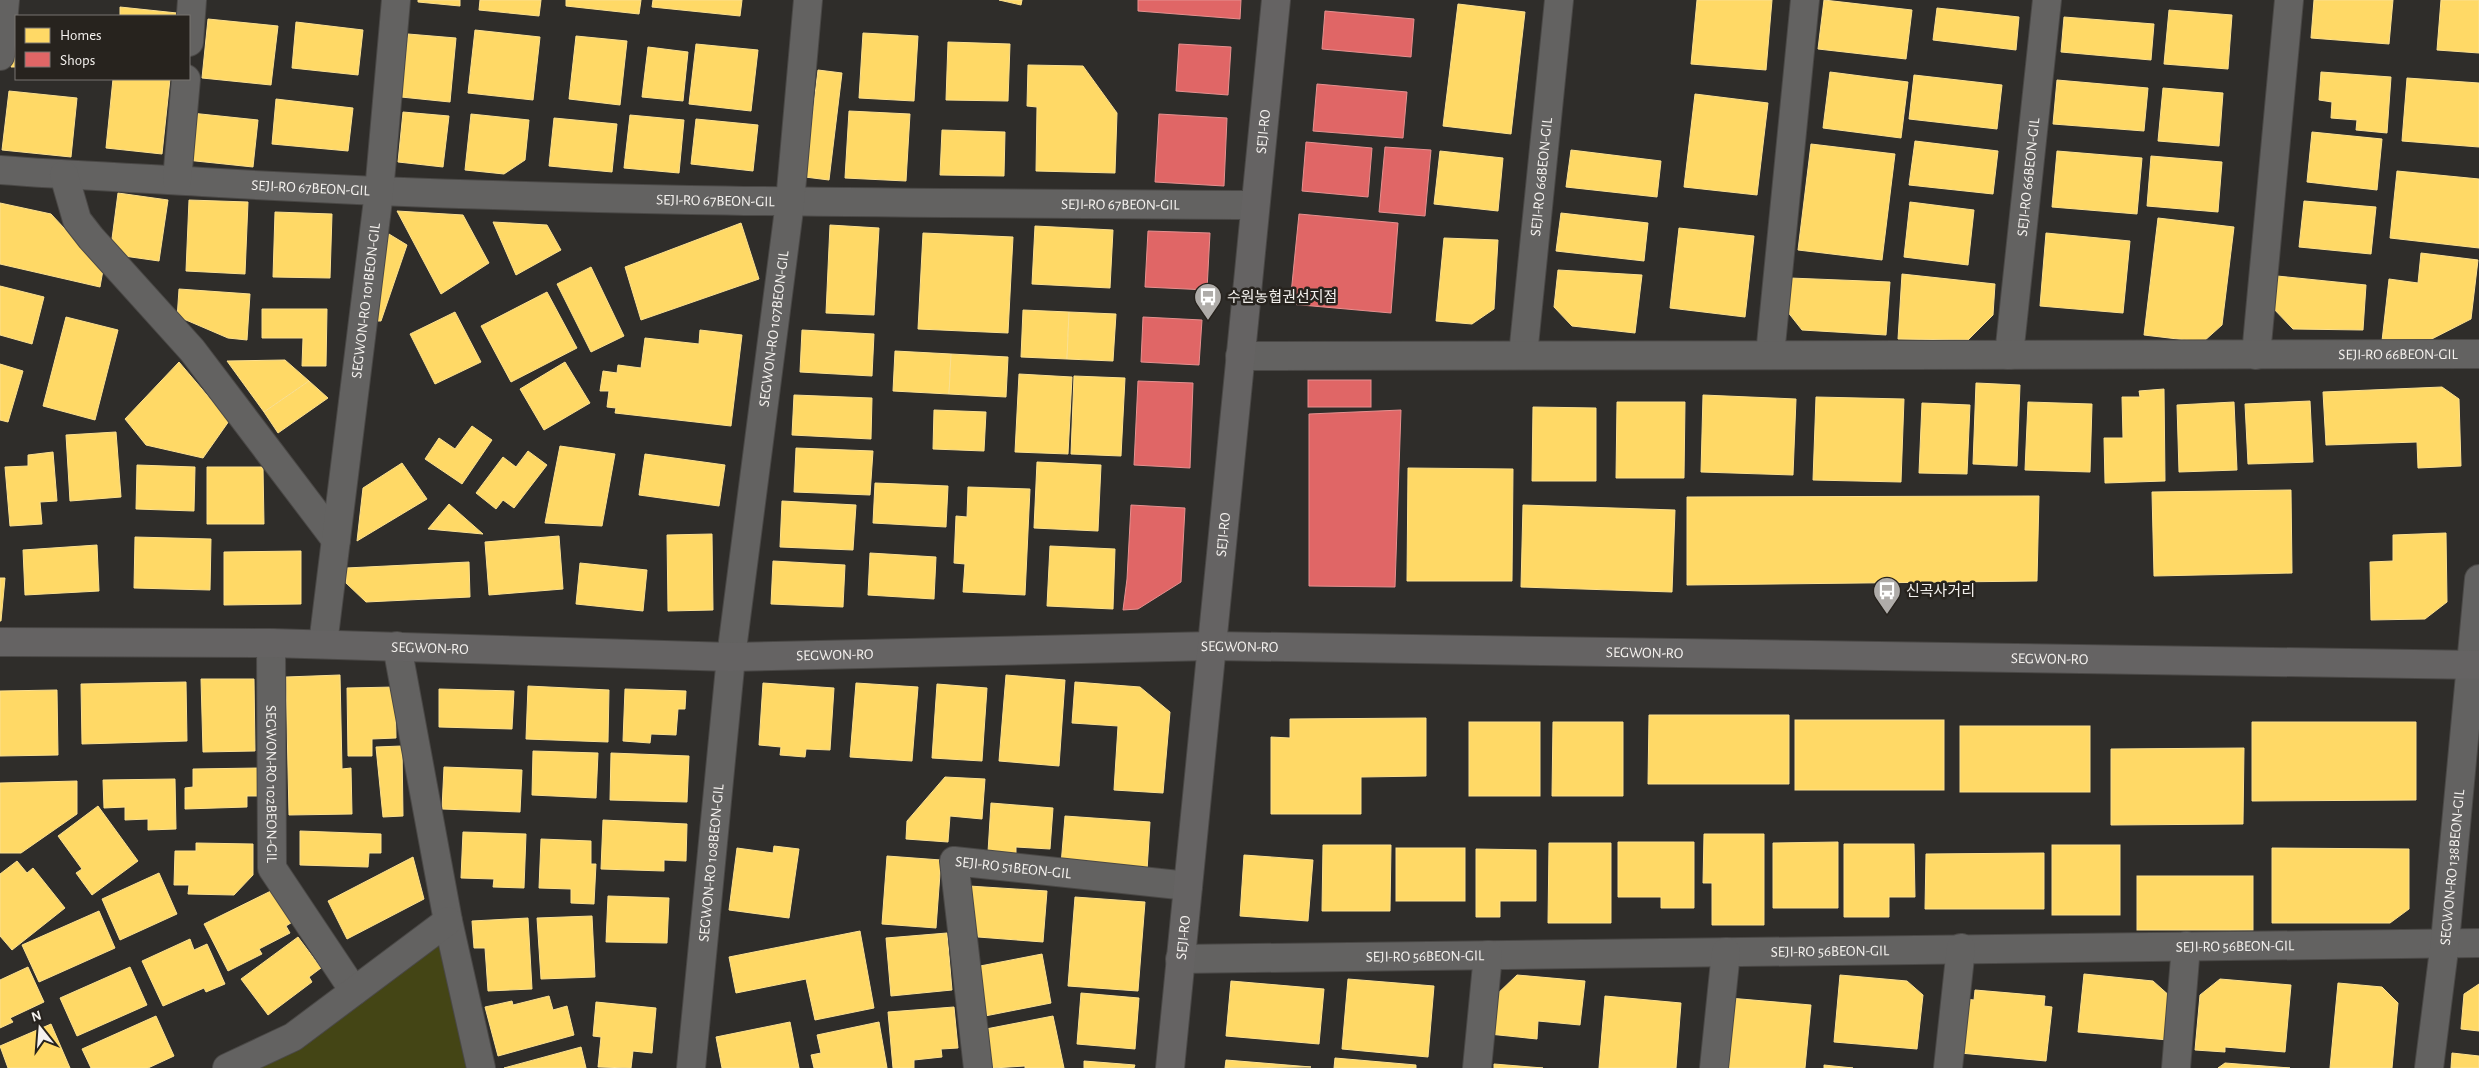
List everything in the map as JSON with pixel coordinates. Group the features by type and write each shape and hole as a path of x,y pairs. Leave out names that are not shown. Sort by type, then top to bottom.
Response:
{"street":[{"path":"0,56 5,0"},
{"path":"190,28 192,0"},
{"name":"SEGWON-RO 101BEON-GIL","path":"323,644 379,192 396,0"},
{"name":"SEGWON-RO 107BEON-GIL","path":"730,657 790,202 808,0"},
{"name":"SEJI-RO","path":"1170,1068 1276,0"},
{"name":"SEJI-RO 66BEON-GIL","path":"1522,355 1559,0"},
{"path":"1770,355 1805,0"},
{"name":"SEJI-RO 66BEON-GIL","path":"2009,355 2047,0"},
{"path":"2256,354 2289,0"},
{"path":"177,180 186,80"},
{"name":"SEJI-RO 67BEON-GIL","path":"0,170 64,176 177,180 379,192 790,202 1255,206"},
{"path":"64,176 77,220 192,350 336,540"},
{"name":"SEJI-RO 66BEON-GIL","path":"1240,356 2479,354"},
{"name":"SEGWON-RO 138BEON-GIL","path":"2429,1068 2445,942 2474,665 2479,579"},
{"name":"SEGWON-RO","path":"0,642 323,644 730,657 1212,646 2474,665"},
{"name":"SEGWON-RO 102BEON-GIL","path":"271,643 272,868 354,991"},
{"path":"397,646 448,921 481,1068"},
{"name":"SEGWON-RO 108BEON-GIL","path":"690,1068 730,657"},
{"name":"SEJI-RO 51BEON-GIL","path":"978,1068 954,861 1188,886"},
{"path":"227,1068 292,1037 448,921"},
{"name":"SEJI-RO 56BEON-GIL","path":"1180,959 2479,943"},
{"path":"2176,1068 2186,946"},
{"path":"1948,1068 1961,948"},
{"path":"1714,1068 1726,952"},
{"path":"1477,1068 1488,955"}],"shaded area":[{"path":"444,942 466,1068 253,1068 297,1048"}],"building: Homes":[{"path":"418,0 460,0 460,6 418,2"},
{"path":"480,0 541,0 539,16 479,10"},
{"path":"566,0 641,0 639,14 566,6"},
{"path":"653,0 742,0 740,16 652,7"},
{"path":"999,0 1022,0 1021,5"},
{"path":"1697,0 1772,0 1766,70 1691,64"},
{"path":"1824,0 1912,10 1906,59 1818,49"},
{"path":"2314,0 2393,0 2389,44 2311,38"},
{"path":"2441,0 2479,0 2479,53 2437,50"},
{"path":"1458,4 1525,12 1511,134 1443,126"},
{"path":"120,7 177,13 176,15 120,15"},
{"path":"1937,8 2019,17 2016,50 1933,40"},
{"path":"2169,10 2232,15 2228,69 2164,64"},
{"path":"2064,17 2154,24 2151,60 2061,52"},
{"path":"208,19 278,26 271,85 202,78"},
{"path":"296,22 363,30 358,75 292,68"},
{"path":"15,28 15,67 11,67"},
{"path":"475,30 540,37 533,100 468,93"},
{"path":"863,33 918,36 914,101 859,98"},
{"path":"408,34 456,38 450,102 401,97"},
{"path":"576,36 627,41 620,105 569,99"},
{"path":"948,42 1010,44 1008,101 946,100"},
{"path":"696,44 758,50 751,111 689,104"},
{"path":"648,47 688,52 683,101 642,97"},
{"path":"1028,65 1083,66 1117,113 1115,173 1036,171 1037,107 1027,106"},
{"path":"818,70 842,73 829,180 805,177"},
{"path":"1830,72 1908,82 1901,138 1823,128"},
{"path":"2321,72 2391,77 2387,133 2356,130 2357,120 2331,118 2332,102 2319,100"},
{"path":"1914,75 2002,85 1997,129 1909,119"},
{"path":"2407,78 2479,83 2479,147 2402,141"},
{"path":"113,80 170,80 162,154 106,148"},
{"path":"2057,80 2148,88 2144,131 2053,124"},
{"path":"2163,88 2223,93 2219,146 2158,141"},
{"path":"9,91 77,98 71,157 2,150"},
{"path":"1695,94 1768,103 1757,195 1684,187"},
{"path":"276,99 353,108 348,151 272,144"},
{"path":"849,111 910,114 906,181 845,178"},
{"path":"403,112 449,116 443,167 398,162"},
{"path":"191,113 258,120 253,167 186,160"},
{"path":"471,114 529,120 525,160 504,174 465,170"},
{"path":"630,115 684,120 679,173 624,168"},
{"path":"554,118 617,124 612,172 549,166"},
{"path":"696,119 758,125 753,171 691,164"},
{"path":"942,130 1005,132 1004,176 940,175"},
{"path":"2312,132 2382,139 2377,190 2307,182"},
{"path":"1915,141 1998,151 1993,194 1909,185"},
{"path":"1811,144 1895,154 1882,260 1798,250"},
{"path":"1571,150 1661,161 1657,197 1566,187"},
{"path":"1440,151 1503,158 1498,211 1434,204"},
{"path":"2057,151 2142,158 2137,214 2052,207"},
{"path":"2151,156 2222,162 2218,212 2147,206"},
{"path":"2397,171 2479,179 2479,248 2390,238"},
{"path":"118,193 168,200 159,261 110,254"},
{"path":"189,200 248,202 245,274 186,271"},
{"path":"2304,201 2376,207 2371,254 2299,247"},
{"path":"1910,202 1974,210 1968,265 1904,257"},
{"path":"0,203 51,214 103,270 100,287 0,264"},
{"path":"397,211 463,215 489,263 441,294"},
{"path":"275,212 332,214 330,278 273,277"},
{"path":"1561,213 1648,223 1644,261 1556,251"},
{"path":"2158,218 2234,227 2222,325 2203,342 2144,335"},
{"path":"493,222 547,225 561,250 516,275"},
{"path":"741,223 759,279 641,320 625,267"},
{"path":"830,225 879,228 874,315 826,313"},
{"path":"1035,226 1113,230 1110,288 1032,284"},
{"path":"1679,228 1754,236 1745,317 1670,308"},
{"path":"384,231 407,245 381,321 371,321"},
{"path":"923,233 1013,237 1008,333 918,329"},
{"path":"2046,233 2130,241 2123,313 2040,306"},
{"path":"1444,238 1498,240 1494,309 1472,324 1436,321"},
{"path":"2421,253 2478,260 2471,319 2418,346 2382,341 2389,279 2418,283"},
{"path":"591,267 624,336 591,352 557,284"},
{"path":"1558,270 1642,275 1635,333 1572,326 1554,307"},
{"path":"1902,274 1995,284 1993,315 1968,340 1898,339"},
{"path":"2277,276 2366,285 2363,330 2293,329 2272,307"},
{"path":"1790,278 1890,282 1886,335 1802,330 1787,311"},
{"path":"0,286 44,297 32,344 0,335"},
{"path":"179,289 250,294 247,340 228,338 186,320 177,319"},
{"path":"547,292 577,348 511,382 481,326"},
{"path":"262,309 327,309 326,366 302,366 303,338 262,338"},
{"path":"1023,310 1069,312 1067,359 1021,357"},
{"path":"455,312 481,362 435,384 410,334"},
{"path":"1069,312 1116,314 1113,361 1067,359"},
{"path":"66,317 118,330 95,420 43,406"},
{"path":"700,330 742,335 731,426 615,413 616,408 607,407 609,391 600,391 603,371 617,373 618,365 641,368 645,338 699,344"},
{"path":"802,330 874,334 872,376 800,372"},
{"path":"895,351 951,354 949,394 893,391"},
{"path":"951,354 1008,357 1006,397 949,394"},
{"path":"285,360 309,381 264,412 227,361"},
{"path":"179,362 229,421 203,458 146,445 125,419"},
{"path":"565,362 590,403 544,430 520,389"},
{"path":"0,364 23,371 8,422 0,420"},
{"path":"1019,374 1072,377 1068,454 1015,452"},
{"path":"1074,376 1125,378 1121,456 1071,454"},
{"path":"309,381 328,398 278,433 264,412"},
{"path":"1976,383 2020,385 2017,466 1973,464"},
{"path":"2442,387 2459,399 2461,466 2418,468 2417,442 2326,445 2323,392"},
{"path":"2164,389 2165,481 2105,483 2104,438 2123,438 2122,397 2140,397 2139,391"},
{"path":"794,395 872,398 871,439 792,435"},
{"path":"1703,395 1796,399 1793,475 1701,472"},
{"path":"1816,397 1904,399 1901,482 1813,480"},
{"path":"2310,401 2313,462 2248,464 2245,404"},
{"path":"1617,402 1685,402 1684,478 1616,478"},
{"path":"2028,402 2092,404 2090,472 2025,470"},
{"path":"2234,402 2237,470 2179,472 2177,405"},
{"path":"1922,403 1970,405 1967,474 1919,473"},
{"path":"1533,407 1596,408 1596,481 1532,481"},
{"path":"934,410 986,412 984,451 933,449"},
{"path":"472,426 492,440 462,484 425,459 439,438 455,449"},
{"path":"116,432 121,497 70,501 66,435"},
{"path":"560,446 615,454 602,526 545,523"},
{"path":"796,448 873,451 870,495 794,492"},
{"path":"528,451 547,465 514,508 503,500 496,509 476,493 503,457 516,467"},
{"path":"53,452 57,501 40,502 42,524 10,526 5,467 28,466 28,455"},
{"path":"645,454 725,465 719,506 639,495"},
{"path":"1037,462 1101,465 1098,531 1034,528"},
{"path":"402,463 427,499 357,541 363,488"},
{"path":"137,465 195,467 194,511 136,509"},
{"path":"207,467 263,467 264,524 207,524"},
{"path":"1408,468 1513,469 1512,581 1407,581"},
{"path":"875,483 948,486 946,527 873,523"},
{"path":"968,487 1030,489 1025,595 963,592 965,564 954,563 956,516 967,517"},
{"path":"2291,490 2292,573 2154,576 2152,492"},
{"path":"2039,496 2037,581 1687,585 1687,497"},
{"path":"782,501 856,505 853,550 780,547"},
{"path":"449,504 483,534 428,529"},
{"path":"1523,505 1675,510 1672,592 1521,587"},
{"path":"2446,533 2447,602 2425,619 2371,620 2370,562 2393,561 2393,535"},
{"path":"712,534 713,610 668,611 667,535"},
{"path":"559,536 563,589 489,595 485,542"},
{"path":"135,537 211,539 210,590 134,588"},
{"path":"97,545 99,591 25,595 23,550"},
{"path":"1050,546 1115,549 1113,609 1047,606"},
{"path":"301,551 301,604 224,605 224,552"},
{"path":"870,553 936,557 934,599 868,595"},
{"path":"773,561 845,565 843,607 771,604"},
{"path":"469,562 470,597 366,602 346,583 346,568"},
{"path":"580,563 647,570 643,611 576,604"},
{"path":"0,578 5,578 1,621 0,621"},
{"path":"340,675 342,769 351,768 352,814 289,815 286,677"},
{"path":"1006,675 1065,680 1059,766 999,761"},
{"path":"201,679 254,679 255,751 203,752"},
{"path":"186,682 187,741 82,744 81,684"},
{"path":"1075,682 1140,687 1170,712 1163,793 1114,790 1118,726 1072,723"},
{"path":"763,683 834,688 830,750 806,749 805,757 780,755 781,747 759,745"},
{"path":"856,683 918,687 912,761 850,757"},
{"path":"937,684 987,688 982,761 932,758"},
{"path":"528,686 609,690 608,742 526,739"},
{"path":"395,687 396,738 372,739 372,756 348,756 347,688"},
{"path":"439,689 514,691 512,729 439,727"},
{"path":"625,689 686,691 685,709 678,709 676,735 651,734 650,743 623,741"},
{"path":"57,690 58,755 0,756 0,691"},
{"path":"1649,715 1789,715 1789,784 1648,784"},
{"path":"1426,718 1426,776 1361,777 1361,814 1271,814 1271,737 1290,738 1290,719"},
{"path":"1795,720 1944,720 1944,790 1795,790"},
{"path":"1469,722 1540,722 1540,796 1469,796"},
{"path":"1553,722 1623,722 1623,796 1552,796"},
{"path":"2252,722 2416,722 2416,800 2252,801"},
{"path":"1960,726 2090,726 2090,792 1960,792"},
{"path":"402,746 403,816 383,817 376,747"},
{"path":"2244,748 2243,824 2111,825 2111,749"},
{"path":"533,751 598,753 596,798 532,795"},
{"path":"611,753 689,756 687,802 610,800"},
{"path":"444,767 522,770 520,812 442,809"},
{"path":"260,768 260,796 247,796 247,807 185,809 185,788 193,787 193,769"},
{"path":"945,777 985,779 982,819 950,816 948,842 906,839 907,821"},
{"path":"175,779 176,829 148,830 148,819 125,820 125,807 104,808 103,780"},
{"path":"77,781 77,814 21,853 0,853 0,783"},
{"path":"991,803 1053,808 1050,849 1016,847 1016,854 988,852"},
{"path":"98,806 138,861 92,895 76,873 82,869 58,836"},
{"path":"1065,816 1150,822 1147,871 1061,865"},
{"path":"603,820 687,824 686,861 664,860 664,871 601,869"},
{"path":"300,831 381,834 381,853 369,853 368,867 300,865"},
{"path":"463,832 526,834 524,888 493,887 494,879 461,878"},
{"path":"1704,834 1764,834 1764,925 1712,925 1712,883 1703,883"},
{"path":"541,839 591,841 591,864 596,864 594,904 571,903 571,889 539,888"},
{"path":"1618,842 1694,842 1694,908 1661,908 1661,897 1618,897"},
{"path":"1838,842 1838,908 1773,908 1773,843"},
{"path":"196,843 253,844 253,875 234,895 188,894 189,885 174,885 175,851 196,851"},
{"path":"1549,843 1611,843 1611,923 1548,923"},
{"path":"1844,844 1914,844 1915,897 1889,897 1889,917 1844,917"},
{"path":"1323,845 1391,845 1390,911 1322,911"},
{"path":"2052,845 2120,845 2120,915 2052,915"},
{"path":"774,846 799,849 789,918 729,910 737,848 773,853"},
{"path":"1396,848 1465,848 1465,901 1396,901"},
{"path":"2272,848 2409,849 2409,909 2390,923 2272,923"},
{"path":"1476,849 1536,850 1536,901 1500,901 1500,917 1476,917"},
{"path":"2044,853 2044,909 1925,909 1926,854"},
{"path":"1244,855 1313,860 1308,921 1240,916"},
{"path":"887,856 941,860 936,928 882,924"},
{"path":"413,857 424,899 347,939 328,901"},
{"path":"17,861 27,873 33,868 65,908 12,950 0,936 0,874"},
{"path":"159,873 177,914 120,940 102,899"},
{"path":"2137,876 2253,876 2253,930 2137,930"},
{"path":"969,886 1047,891 1043,942 978,937 968,904"},
{"path":"277,888 294,921 286,926 290,933 259,949 262,954 228,971 204,924"},
{"path":"608,896 669,898 667,943 606,942"},
{"path":"1075,897 1145,902 1138,991 1068,986"},
{"path":"99,911 115,948 39,982 22,945"},
{"path":"592,916 595,977 541,979 537,918"},
{"path":"528,918 532,989 488,991 485,948 474,948 472,921"},
{"path":"860,931 874,1008 815,1020 806,979 736,993 729,957"},
{"path":"947,933 952,990 891,996 886,938"},
{"path":"298,937 321,968 309,977 312,982 268,1015 241,979"},
{"path":"190,939 194,950 207,944 225,984 206,992 204,988 163,1006 142,961"},
{"path":"1042,954 1051,1003 985,1016 975,967"},
{"path":"28,967 44,1002 10,1018 13,1022 0,1028 0,980"},
{"path":"130,967 147,1005 77,1036 60,998"},
{"path":"2084,974 2153,981 2172,998 2168,1040 2078,1032"},
{"path":"1517,975 1585,981 1580,1025 1538,1021 1537,1039 1489,1034 1493,998"},
{"path":"1840,975 1907,981 1923,995 1917,1049 1834,1042"},
{"path":"1348,979 1434,986 1428,1057 1342,1049"},
{"path":"2220,979 2291,985 2285,1052 2225,1047 2225,1052 2195,1050 2200,995"},
{"path":"1231,981 1324,989 1319,1044 1226,1036"},
{"path":"2338,983 2382,987 2398,1003 2392,1068 2330,1068"},
{"path":"2479,984 2479,1031 2461,1029 2464,994"},
{"path":"1975,990 2045,996 2044,1006 2052,1007 2046,1061 1960,1053 1965,999 1974,1000"},
{"path":"1081,993 1139,998 1135,1049 1077,1044"},
{"path":"549,996 553,1010 567,1006 574,1035 498,1056 485,1007 512,1001 513,1005"},
{"path":"1605,996 1681,1003 1676,1068 1599,1068"},
{"path":"1729,998 1811,1005 1805,1068 1723,1068"},
{"path":"596,1002 656,1008 652,1053 633,1051 631,1068 598,1067 601,1037 593,1036"},
{"path":"954,1007 958,1048 941,1049 942,1057 914,1060 914,1068 893,1068 888,1012"},
{"path":"156,1016 174,1056 148,1068 91,1068 82,1049"},
{"path":"1053,1016 1064,1068 1025,1068 1025,1066 993,1068 986,1029"},
{"path":"790,1022 799,1068 722,1068 716,1037"},
{"path":"879,1022 887,1068 814,1068 811,1055 821,1053 817,1035"},
{"path":"51,1024 70,1068 8,1068 0,1046"},
{"path":"581,1047 586,1068 504,1068"},
{"path":"2452,1053 2479,1056 2479,1068 2451,1068"},
{"path":"1335,1058 1416,1065 1416,1068 1334,1068"},
{"path":"1226,1060 1311,1067 1225,1068"},
{"path":"1084,1061 1135,1065 1134,1068 1084,1068"},
{"path":"2225,1063 2290,1068 2218,1068"},
{"path":"1494,1064 1543,1068 1494,1068"},
{"path":"1824,1065 1853,1068 1824,1068"}],"building: Shops":[{"path":"1138,0 1241,0 1240,19 1138,11"},
{"path":"1325,11 1414,19 1411,57 1322,49"},
{"path":"1179,44 1231,47 1228,95 1176,91"},
{"path":"1317,84 1407,92 1403,138 1313,131"},
{"path":"1159,114 1227,118 1224,186 1155,182"},
{"path":"1306,142 1372,148 1368,197 1302,191"},
{"path":"1385,147 1431,150 1425,216 1379,212"},
{"path":"1299,214 1398,223 1391,313 1290,304"},
{"path":"1148,231 1210,233 1207,290 1145,287"},
{"path":"1143,317 1202,320 1199,365 1141,362"},
{"path":"1308,380 1371,380 1371,407 1308,407"},
{"path":"1138,381 1193,383 1190,468 1134,465"},
{"path":"1401,410 1395,587 1309,586 1309,414"},
{"path":"1131,505 1185,508 1181,582 1138,609 1123,610 1127,579"}],"place":[{"name":"수원농협권선지점","path":"1208,321"},
{"name":"신곡사거리","path":"1887,615"}]}
